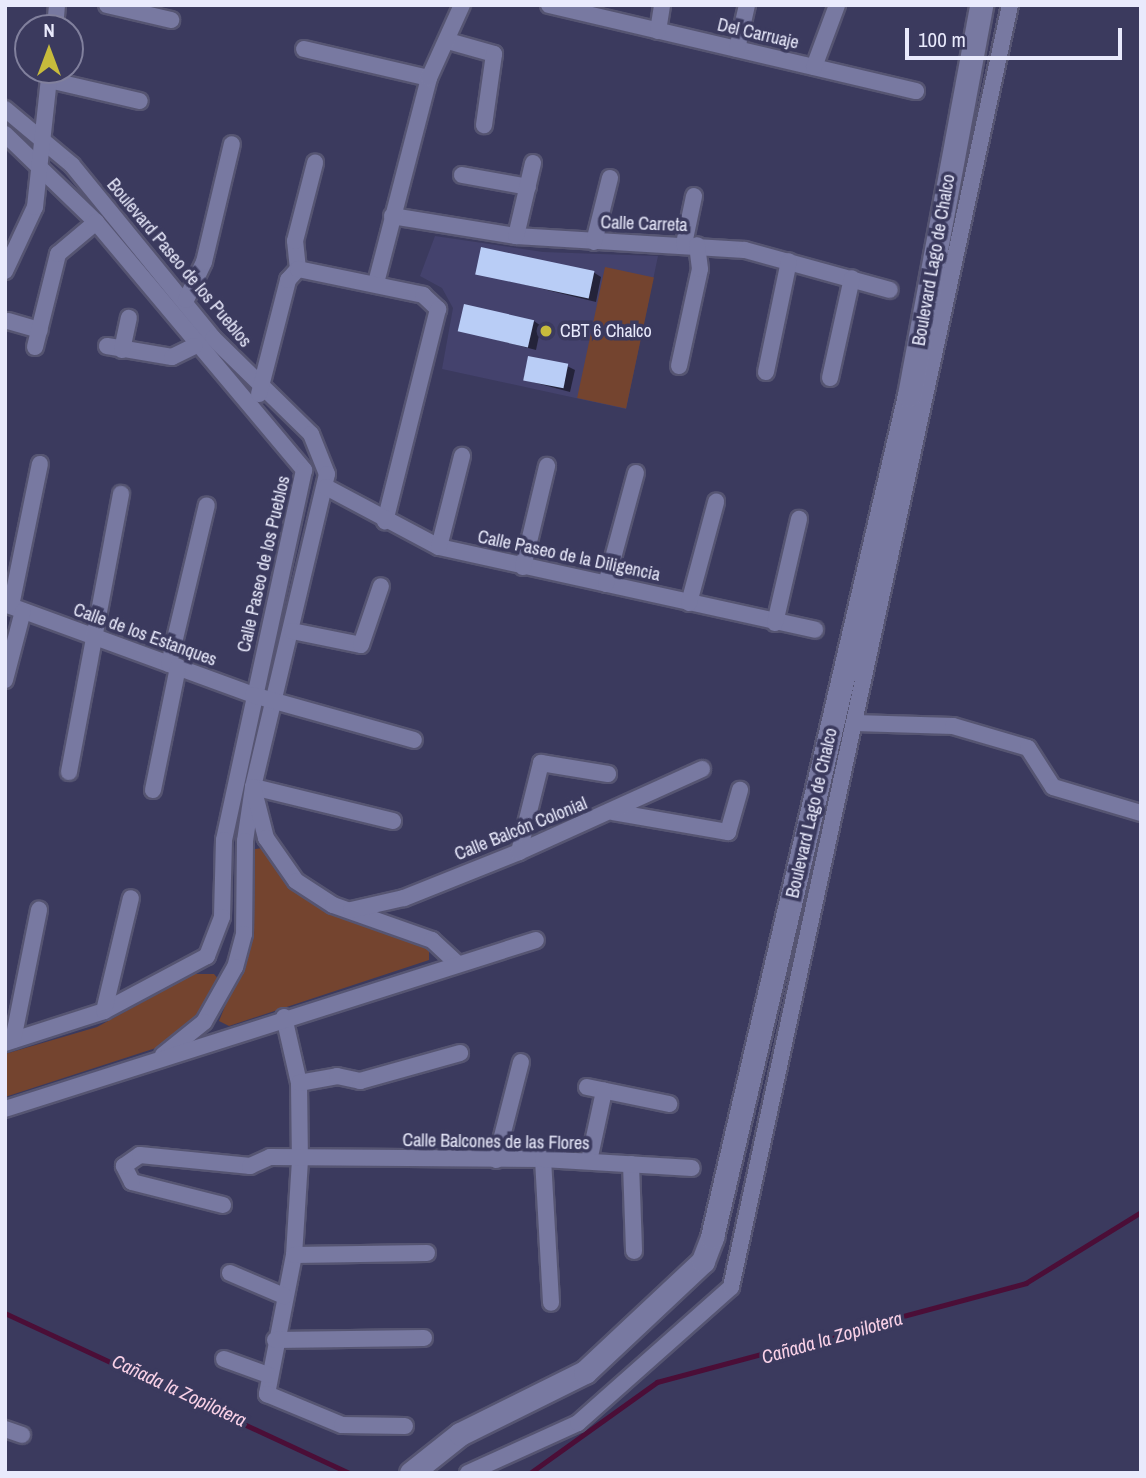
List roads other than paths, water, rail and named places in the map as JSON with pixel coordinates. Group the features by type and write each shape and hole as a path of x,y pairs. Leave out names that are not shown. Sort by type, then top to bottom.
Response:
{"main road":[{"name":"Boulevard Lago de Chalco","path":"411,1473 460,1434 567,1385 703,1261 708,1250 909,395 981,5"}],"street":[{"path":"107,5 171,20"},
{"path":"376,284 429,78 462,5"},
{"name":"Del Carruaje","path":"550,5 569,7 659,31 916,91"},
{"path":"659,31 662,5"},
{"path":"737,48 747,5"},
{"path":"814,67 836,5"},
{"path":"468,1473 579,1423 730,1287 1010,5"},
{"path":"448,41 494,54 484,125"},
{"path":"304,49 429,78"},
{"path":"5,271 36,207 44,166 49,84"},
{"path":"81,84 140,101"},
{"name":"Boulevard Paseo de los Pueblos","path":"5,109 44,138 261,388 311,434 322,453 326,487"},
{"name":"Calle Paseo de los Pueblos","path":"5,134 44,166 96,222 195,346 304,470 253,695 224,840 222,917 206,956"},
{"path":"186,300 204,262 232,144"},
{"path":"254,410 288,280 298,269 295,241 315,163"},
{"path":"516,236 533,163"},
{"path":"462,175 528,187"},
{"path":"594,242 610,178"},
{"path":"679,366 700,269 690,244 694,196"},
{"name":"Calle Carreta","path":"392,216 516,236 594,242 690,244 789,261 890,290"},
{"path":"35,347 58,254 96,222"},
{"path":"766,373 789,261"},
{"path":"298,269 423,295 438,309 439,326 385,522"},
{"path":"830,379 852,278"},
{"path":"129,318 115,348 172,357 195,346"},
{"path":"8,321 40,330"},
{"path":"439,547 462,456"},
{"path":"5,680 13,607 40,464"},
{"path":"523,566 547,466"},
{"path":"606,584 636,473"},
{"path":"163,1055 204,1022 235,967 244,934 245,841 253,787 326,487"},
{"name":"Calle Paseo de la Diligencia","path":"326,487 385,522 439,547 815,630"},
{"path":"69,772 97,638 121,494"},
{"path":"689,603 716,502"},
{"path":"153,790 173,665 207,505"},
{"path":"775,622 799,519"},
{"path":"292,631 362,645 382,586"},
{"name":"Calle de los Estanques","path":"13,607 253,695 414,740"},
{"path":"855,723 953,726 1028,748 1053,787 1141,813"},
{"path":"519,852 541,764 608,774"},
{"name":"Calle Balcón Colonial","path":"349,910 404,898 613,812 702,769"},
{"path":"253,787 393,821"},
{"path":"253,787 266,838 296,881 349,910 432,940 458,964"},
{"path":"613,812 727,832 740,790"},
{"path":"224,840 266,838"},
{"path":"104,1011 131,898"},
{"path":"9,1041 39,910"},
{"path":"5,1109 163,1055 536,940"},
{"path":"9,1041 104,1011 206,956 235,967"},
{"path":"284,1017 299,1083 300,1160 294,1255 268,1375 267,1394 341,1425 405,1426"},
{"path":"299,1083 337,1076 360,1081 460,1053"},
{"path":"496,1160 521,1062"},
{"path":"587,1087 669,1104"},
{"path":"589,1161 604,1091"},
{"name":"Calle Balcones de las Flores","path":"223,1205 132,1182 124,1166 140,1155 250,1166 270,1157 300,1160 543,1159 692,1168"},
{"path":"543,1159 551,1303"},
{"path":"631,1164 634,1251"},
{"path":"294,1255 427,1253"},
{"path":"230,1273 284,1296"},
{"path":"275,1340 424,1338"},
{"path":"224,1360 268,1375"},
{"path":"5,1429 23,1435"}],"waterway":[{"name":"Cañada la Zopilotera","path":"530,1473 657,1382 1026,1283 1141,1212"},
{"name":"Cañada la Zopilotera","path":"5,1313 350,1473"}],"place":[{"name":"CBT 6 Chalco","path":"546,331"}]}
